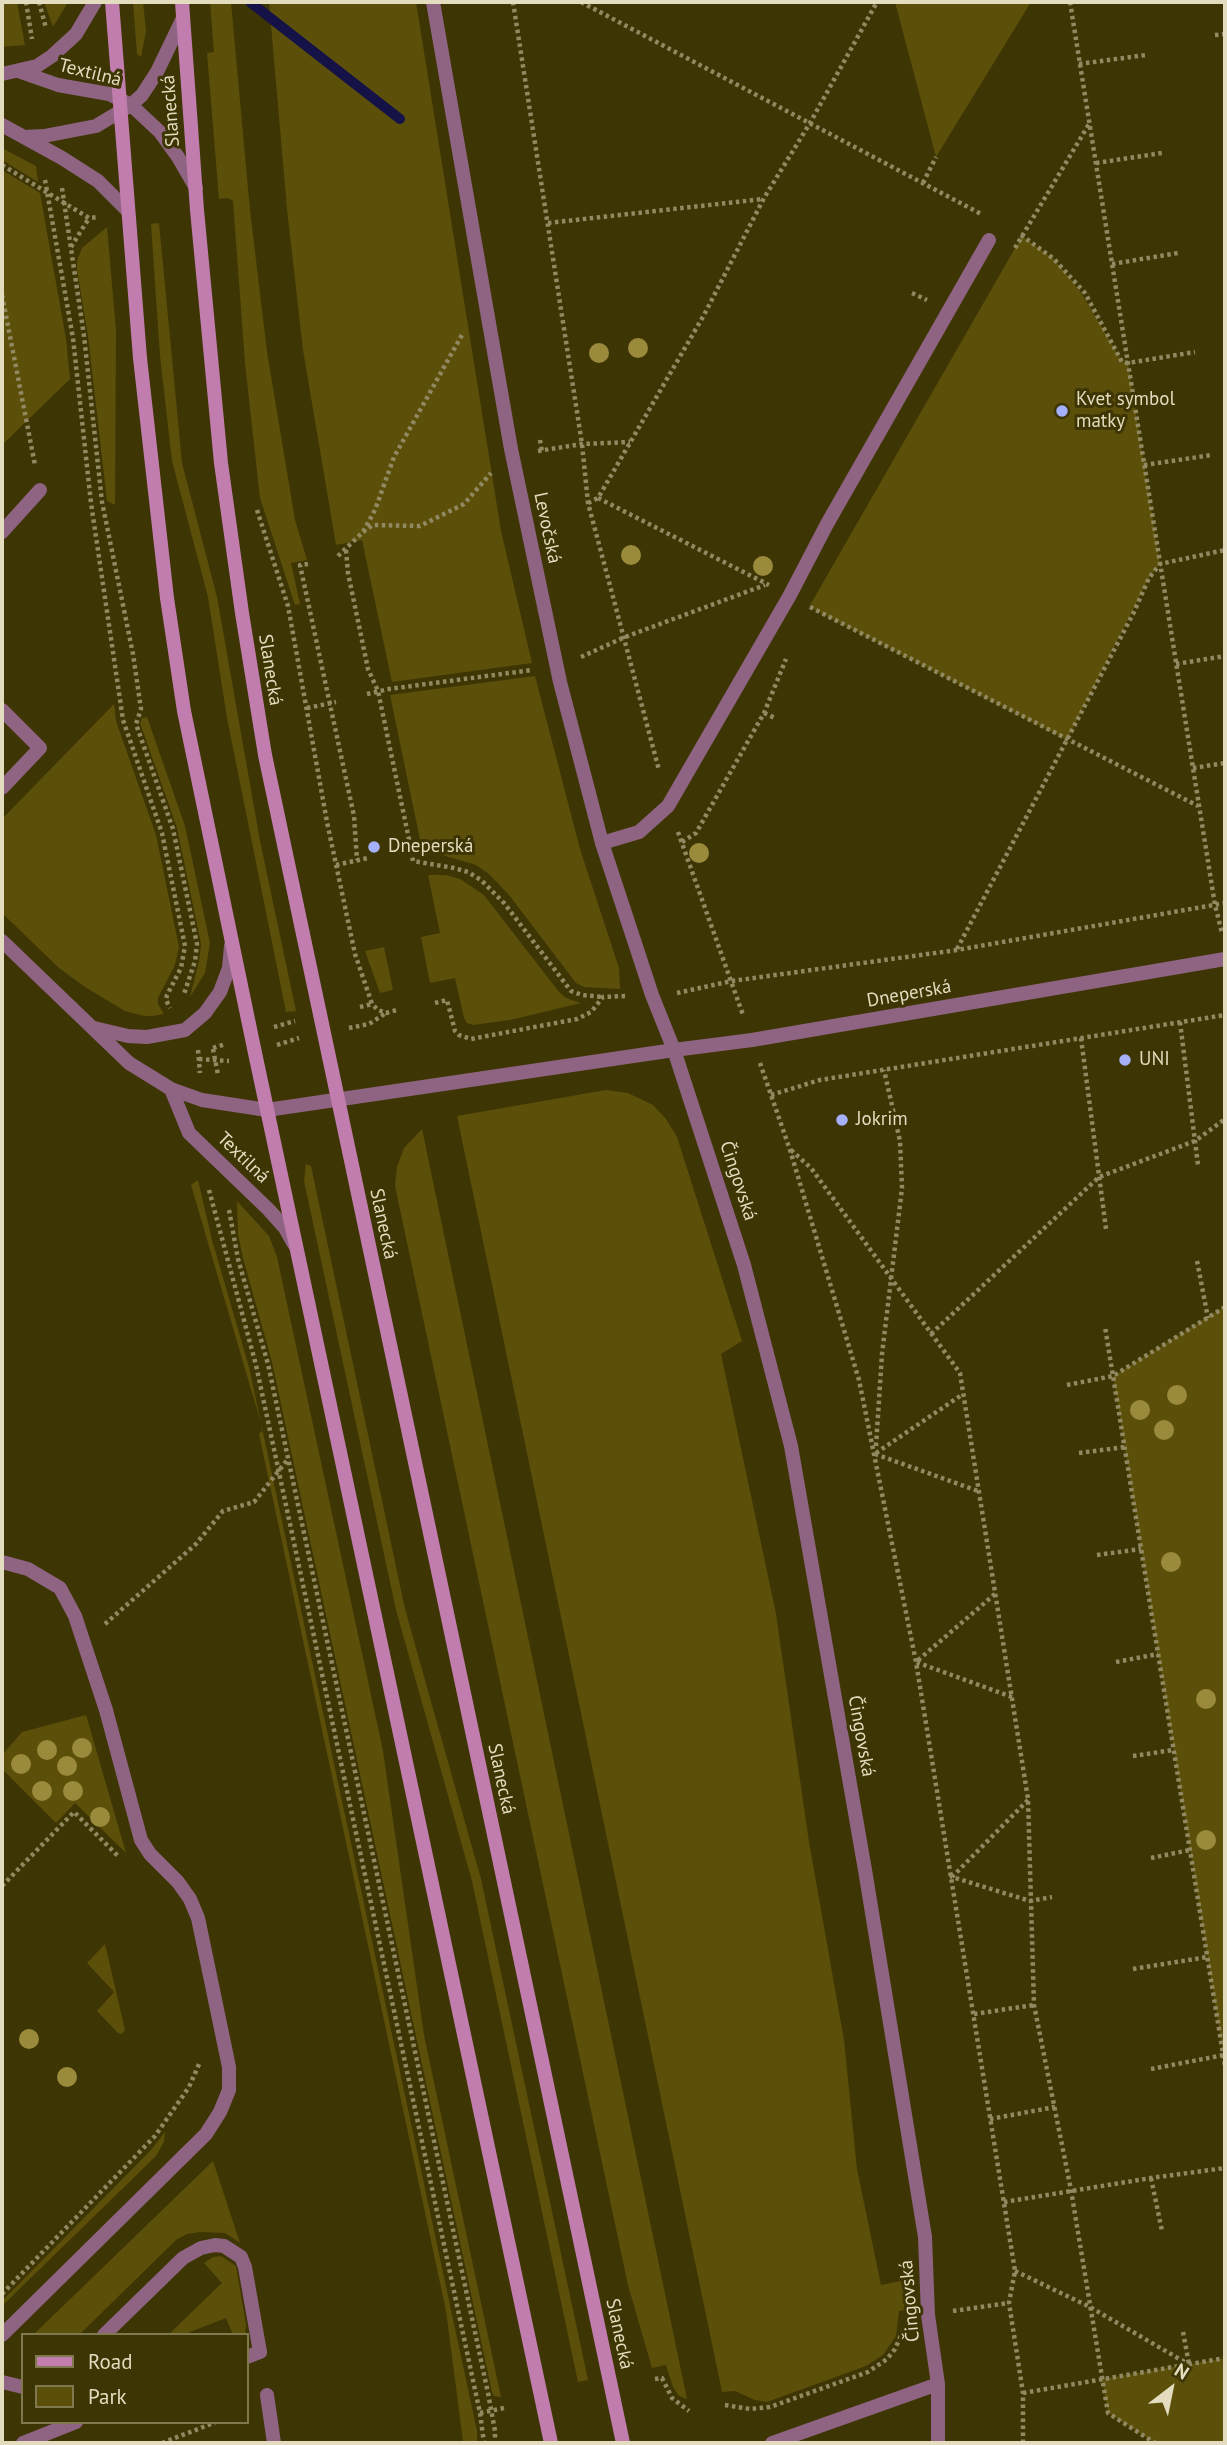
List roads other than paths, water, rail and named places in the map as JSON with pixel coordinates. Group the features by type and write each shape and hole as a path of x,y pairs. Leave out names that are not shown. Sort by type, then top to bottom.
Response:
{"main road":[{"path":"112,2 124,106 128,211 139,358 167,598 184,711 551,2443"},
{"name":"Slanecká","path":"182,2 221,463 265,755 623,2443"}],"street":[{"name":"Textilná","path":"2,74 37,66 65,46 76,34 95,2"},
{"name":"Levočská","path":"433,2 511,449 556,663 602,843 652,995 674,1050"},
{"path":"25,136 44,136 96,126 142,95 157,72 183,18"},
{"name":"Textilná","path":"18,71 39,80 99,92 124,106 160,132 196,188"},
{"path":"2,125 25,136 97,181 128,211"},
{"path":"602,843 639,832 668,806 989,240"},
{"path":"2,532 40,490"},
{"path":"2,710 40,748 2,788"},
{"name":"Textilná","path":"2,941 129,1063 171,1088 220,1104 267,1110"},
{"path":"89,1026 110,1033 147,1037 185,1030 205,1013 220,992 229,968 231,942"},
{"name":"Dneperská","path":"267,1110 752,1040 1225,959"},
{"name":"Čingovská","path":"674,1050 744,1265 791,1446 925,2237 928,2315 938,2384 938,2443"},
{"name":"Textilná","path":"171,1088 189,1133 270,1210 285,1228 297,1250"},
{"path":"2,1562 28,1569 60,1588 75,1616 106,1710 141,1840 150,1854 178,1882 190,1899 198,1918 229,2067 229,2090 220,2112 192,2150 2,2335"},
{"path":"106,2333 183,2258 201,2248 224,2246 241,2257 245,2267 260,2352 248,2357"},
{"path":"2,2382 21,2387"},
{"path":"772,2443 938,2384"},
{"path":"267,2395 274,2443"},
{"path":"23,2443 51,2427"}],"waterway":[{"path":"250,2 400,119"}],"place":[{"name":"Kvet symbol matky","path":"1062,411"},
{"name":"Dneperská","path":"374,847"},
{"name":"UNI","path":"1125,1060"},
{"name":"Jokrim","path":"842,1120"}]}
